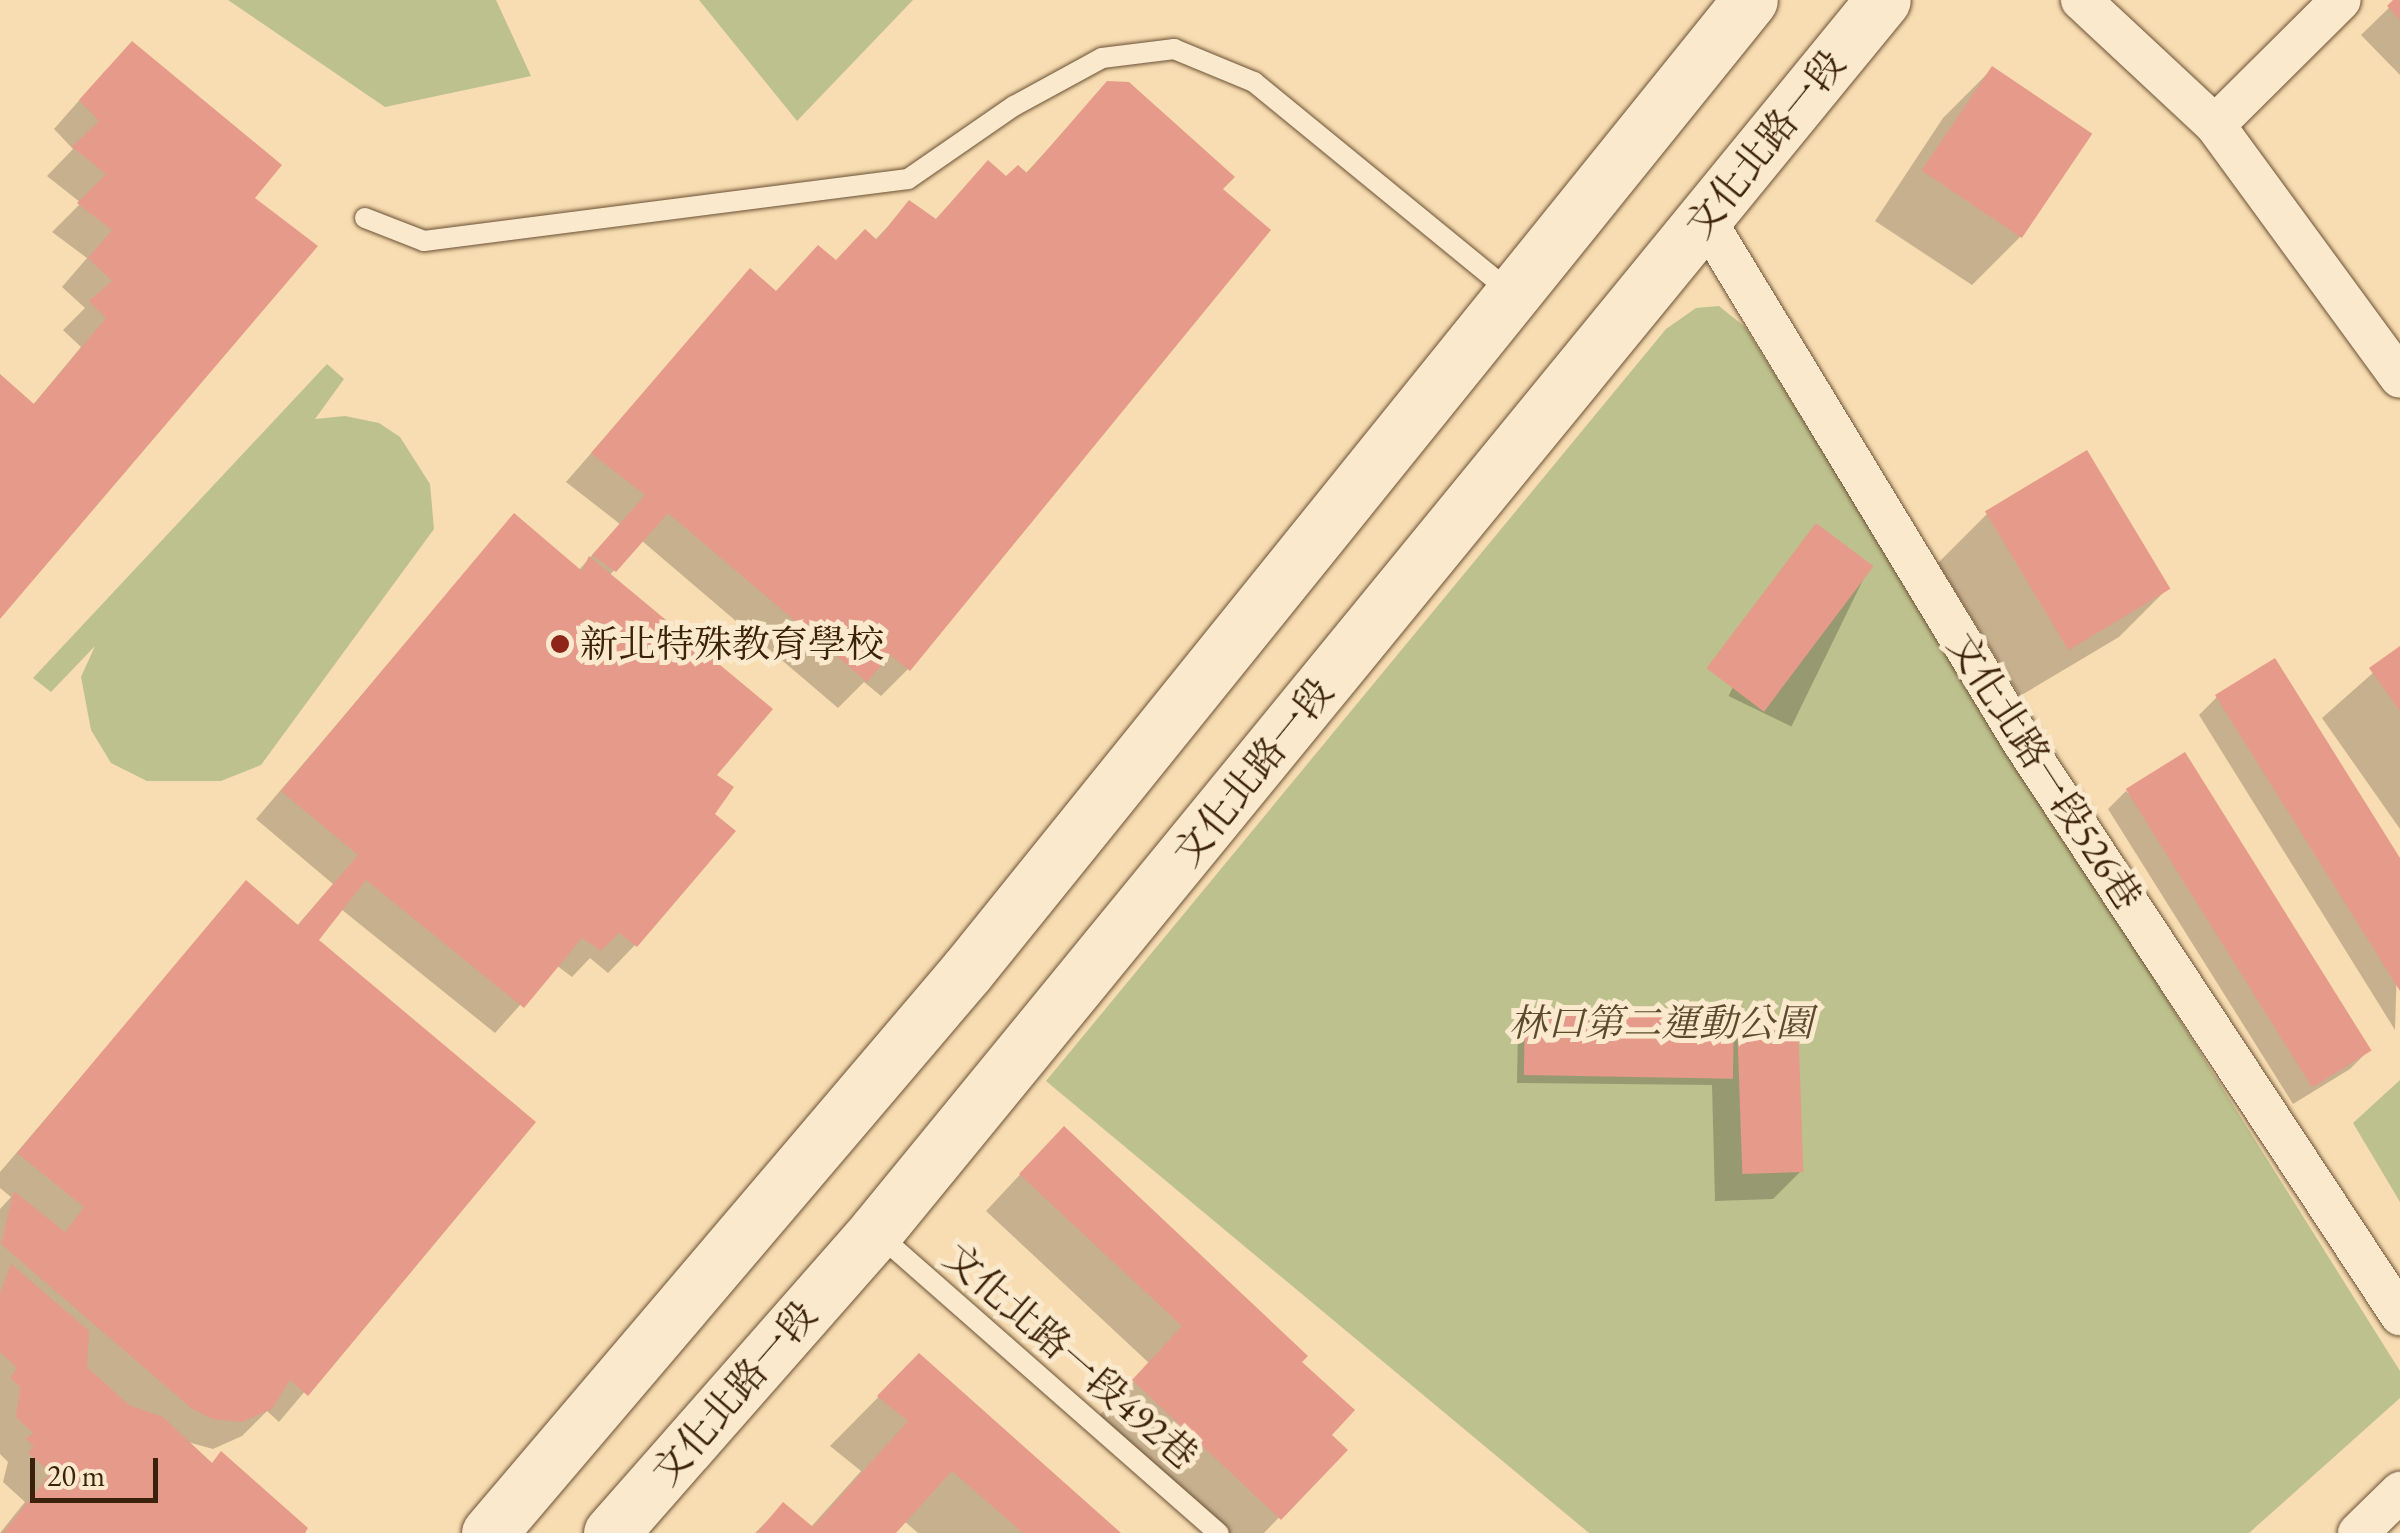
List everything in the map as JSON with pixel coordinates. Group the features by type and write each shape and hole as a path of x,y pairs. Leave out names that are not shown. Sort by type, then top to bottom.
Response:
{"main road":[{"path":"489,1533 967,971 1750,0"},
{"name":"文化北路一段","path":"627,1527 876,1232 1883,0"}],"street":[{"path":"2081,0 2215,125 2400,378"},
{"path":"2215,125 2340,0"},
{"name":"文化北路一段526巷","path":"1704,217 2021,740 2400,1315"},
{"path":"2358,1533 2400,1492"}],"lane":[{"path":"365,218 424,241 908,179 1014,106 1102,58 1174,50 1254,82 1512,293"},
{"name":"文化北路一段492巷","path":"876,1232 1219,1533"}],"green space":[{"path":"228,0 496,0 531,76 385,107"},
{"path":"699,0 913,0 797,121"},
{"name":"林口第二運動公園","path":"1719,306 1745,327 2400,1371 2400,1398 2249,1533 1589,1533 1046,1081 1666,329 1696,308"},
{"path":"327,364 344,379 315,419 345,416 379,423 400,437 430,484 434,529 261,765 221,781 147,781 111,763 91,730 81,677 95,646 51,692 33,678"},
{"path":"2400,1080 2400,1202 2353,1123"}],"building":[{"path":"2400,0 2400,20 2387,6"},
{"path":"132,41 282,165 255,198 318,246 0,619 0,374 34,404 106,318 89,301 112,281 88,258 112,230 77,203 106,174 72,147 99,121 79,100"},
{"path":"1992,66 2092,134 2022,238 1922,170"},
{"path":"1107,81 1129,82 1235,177 1223,189 1271,230 910,671 890,655 867,682 668,513 616,572 592,555 645,495 591,453 750,268 776,291 818,245 836,260 865,229 877,240 909,200 936,219 988,160 1006,176 1018,165 1027,173"},
{"path":"2087,450 2170,589 2068,650 1985,511"},
{"path":"514,513 582,571 589,556 773,709 717,775 734,787 715,814 736,831 637,947 619,933 601,951 582,938 524,1008 366,880 319,940 536,1122 308,1396 290,1380 272,1409 242,1422 212,1419 191,1408 1,1244 14,1191 65,1232 84,1207 17,1153 246,880 298,925 358,855 281,791"},
{"path":"1816,523 1874,566 1764,712 1706,668"},
{"path":"2400,646 2400,711 2369,668"},
{"path":"2275,658 2400,858 2400,991 2215,695"},
{"path":"2185,752 2372,1051 2312,1088 2126,789"},
{"path":"1525,1012 1734,1016 1733,1079 1524,1075"},
{"path":"1798,1020 1803,1172 1742,1174 1737,1022"},
{"path":"1064,1126 1308,1356 1302,1362 1355,1410 1332,1435 1348,1450 1281,1520 1132,1380 1182,1326 1019,1174"},
{"path":"11,1264 89,1331 87,1367 129,1405 163,1417 212,1463 221,1451 308,1528 305,1533 3,1533 51,1473 28,1453 34,1446 26,1439 33,1433 16,1417 20,1387 10,1378 17,1368 0,1352 0,1293"},
{"path":"919,1353 1121,1533 1023,1533 952,1471 896,1533 757,1533 783,1502 813,1527 908,1421 877,1396"}],"place":[{"name":"新北特殊教育學校","path":"560,644"}]}
